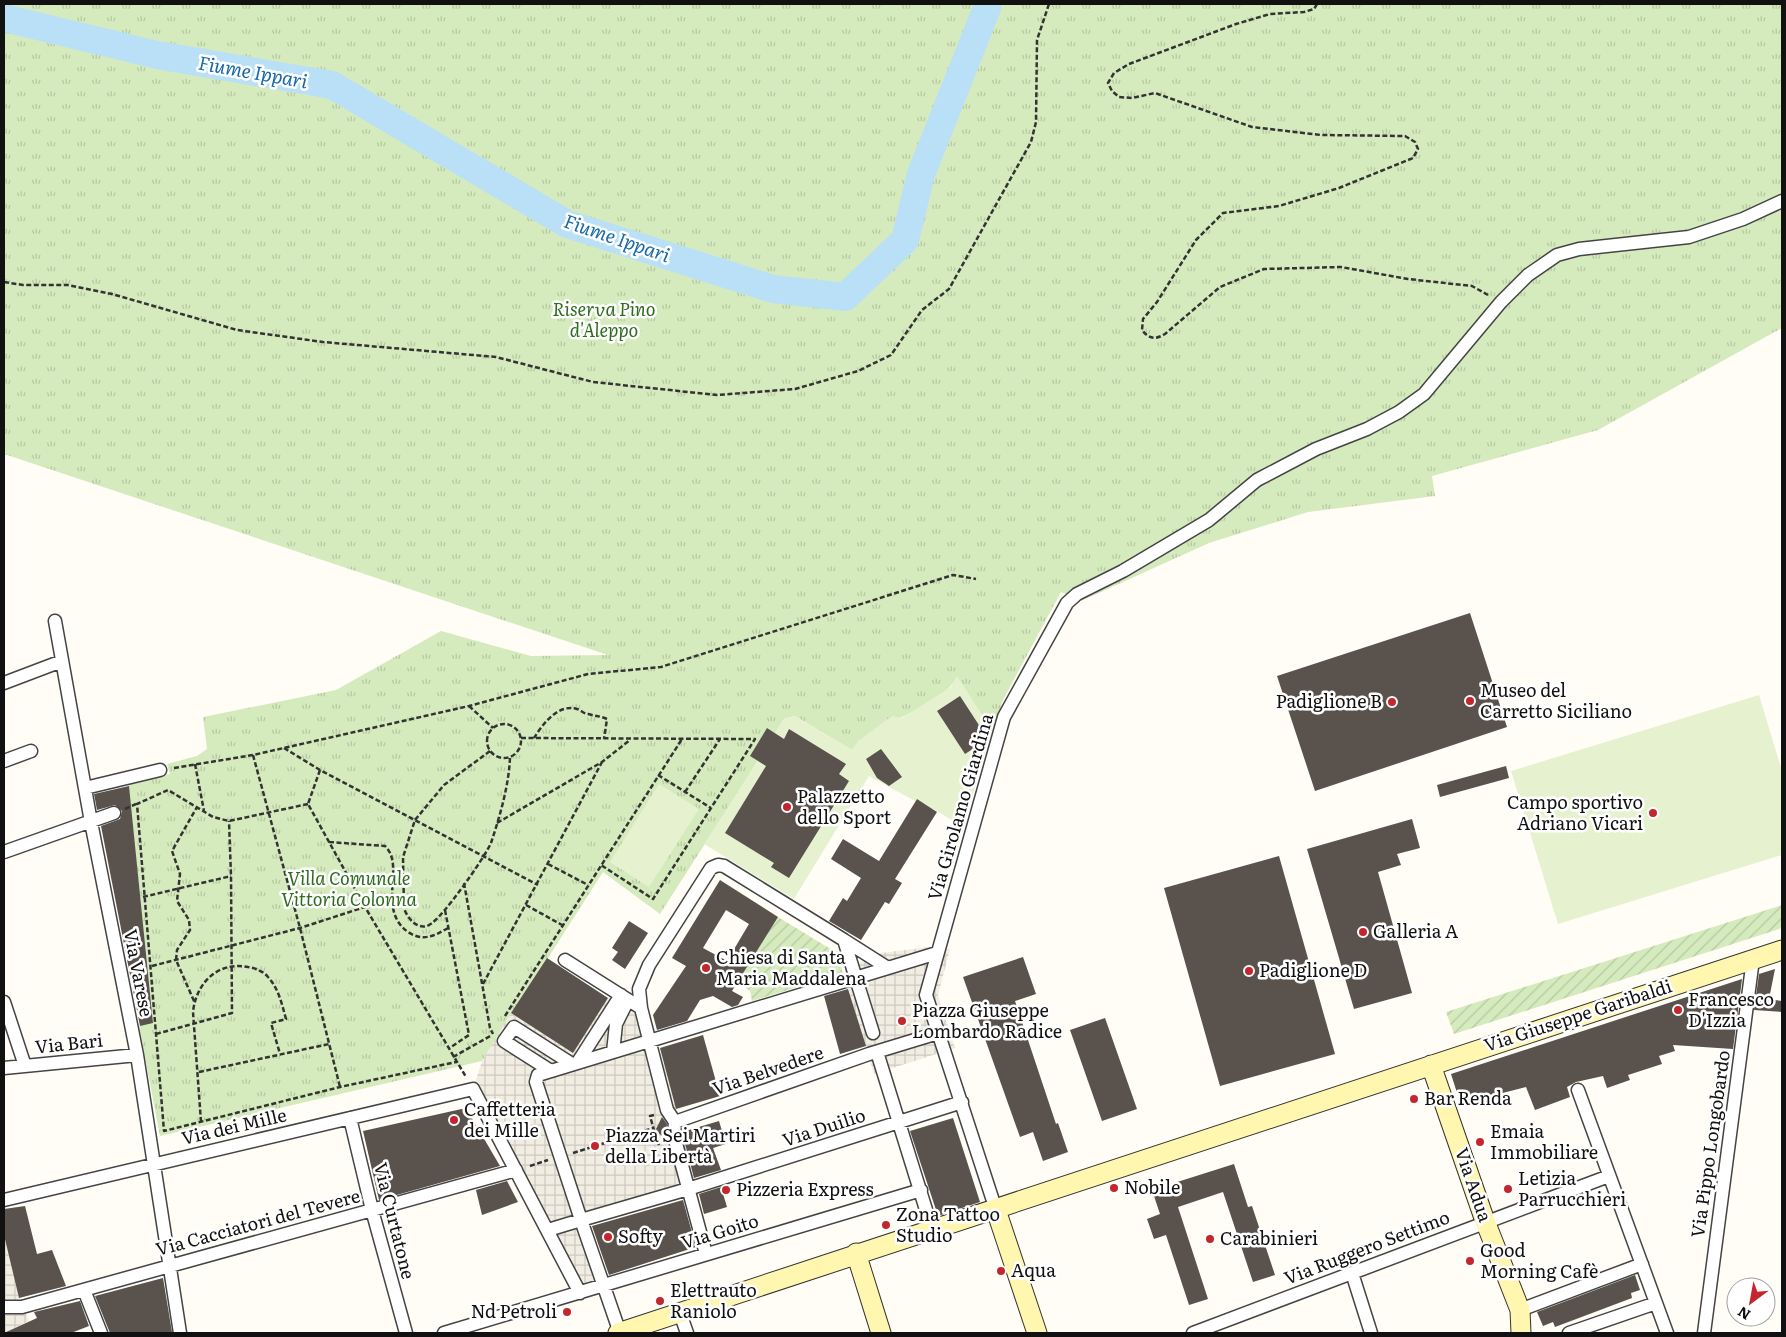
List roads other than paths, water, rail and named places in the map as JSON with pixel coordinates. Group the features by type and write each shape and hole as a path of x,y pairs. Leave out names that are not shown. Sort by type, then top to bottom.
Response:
{"main road":[{"name":"Via Giuseppe Garibaldi","path":"856,1253 996,1210 1782,950"},
{"name":"Via Adua","path":"1431,1065 1485,1221 1520,1310 1521,1333"},
{"path":"996,1210 1037,1333"},
{"path":"619,1333 856,1253 881,1333"}],"street":[{"name":"Via Girolamo Giardina","path":"996,1210 926,995 1004,717 1067,603 1076,594 1123,572 1209,520 1257,480 1316,448 1367,429 1399,412 1424,394 1501,302 1528,275 1557,255 1579,248 1688,237 1743,219 1782,201"},
{"name":"Via Varese","path":"54,621 137,1055 180,1333"},
{"path":"4,683 62,661"},
{"path":"4,761 31,751"},
{"path":"85,788 160,770"},
{"path":"4,852 114,813"},
{"path":"706,1254 692,1191 675,1139 677,1122 667,1110 654,1039 641,1008 639,989 646,970 709,870 716,865 724,866 888,968"},
{"path":"844,940 852,975 873,1033"},
{"path":"619,1333 536,1082 538,1075 852,975 888,968 938,950"},
{"name":"Via Pippo Longobardo","path":"1704,1333 1753,959"},
{"path":"566,960 641,1008"},
{"path":"613,1052 616,1024 624,998"},
{"path":"575,1063 624,998"},
{"path":"4,1002 25,1066"},
{"path":"551,1071 499,1037 514,1026 575,1063"},
{"name":"Via Belvedere","path":"677,1122 873,1053 938,1034"},
{"path":"873,1053 883,1070 932,1229"},
{"name":"Via Bari","path":"4,1068 137,1055"},
{"name":"Via dei Mille","path":"4,1200 473,1088 510,1172"},
{"path":"1578,1090 1667,1333"},
{"name":"Via Duilio","path":"548,1230 692,1191 962,1102"},
{"name":"Via Curtatone","path":"350,1118 372,1210 406,1333"},
{"path":"510,1172 548,1230 580,1293"},
{"name":"Via Cacciatori del Tevere","path":"4,1307 22,1307 510,1172"},
{"name":"Via Ruggero Settimo","path":"1193,1333 1485,1221 1609,1176"},
{"name":"Via Goito","path":"444,1333 920,1190"},
{"path":"1520,1310 1642,1264"},
{"path":"1352,1273 1371,1333"},
{"path":"84,1290 101,1333"},
{"path":"1569,1333 1656,1303"},
{"path":"680,1313 686,1333"}],"waterway":[{"name":"Fiume Ippari","path":"4,18 157,55 332,85 567,224 773,289 845,297 905,240 921,174 987,4"}],"place":[{"name":"Museo del Carretto Siciliano","path":"1470,701"},
{"name":"Padiglione B","path":"1392,702"},
{"name":"Palazzetto dello Sport","path":"787,807"},
{"name":"Campo sportivo Adriano Vicari","path":"1653,813"},
{"name":"Galleria A","path":"1363,932"},
{"name":"Chiesa di Santa Maria Maddalena","path":"706,968"},
{"name":"Padiglione D","path":"1249,971"},
{"name":"Francesco D'Izzia","path":"1678,1010"},
{"name":"Piazza Giuseppe Lombardo Radice","path":"902,1021"},
{"name":"Bar Renda","path":"1414,1099"},
{"name":"Caffetteria dei Mille","path":"454,1120"},
{"name":"Emaia Immobiliare","path":"1480,1142"},
{"name":"Piazza Sei Martiri della Libertà","path":"595,1146"},
{"name":"Nobile","path":"1114,1188"},
{"name":"Letizia Parrucchieri","path":"1508,1189"},
{"name":"Pizzeria Express","path":"726,1190"},
{"name":"Zona Tattoo Studio","path":"886,1225"},
{"name":"Softy","path":"608,1237"},
{"name":"Carabinieri","path":"1210,1239"},
{"name":"Good Morning Cafè","path":"1470,1261"},
{"name":"Aqua","path":"1001,1271"},
{"name":"Elettrauto Raniolo","path":"660,1301"},
{"name":"Nd Petroli","path":"567,1312"}],"park label":[{"name":"Riserva Pino d'Aleppo","path":"604,320"},
{"name":"Villa Comunale Vittoria Colonna","path":"349,890"}]}
